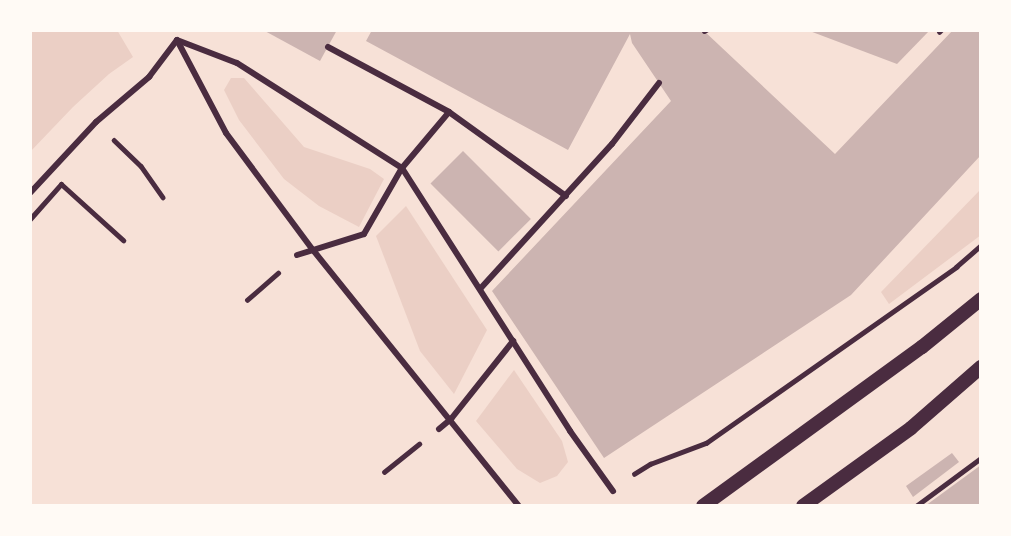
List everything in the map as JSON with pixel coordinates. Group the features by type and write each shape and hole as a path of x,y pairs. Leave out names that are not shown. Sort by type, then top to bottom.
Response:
{"main road":[{"path":"703,506 922,347 981,299"},
{"path":"803,506 911,428 981,367"}],"street":[{"path":"30,193 96,122 149,77 177,40 178,30"},
{"path":"177,40 237,63 402,168 613,491"},
{"path":"177,40 226,133 313,250 519,506"},
{"path":"328,47 449,112 566,196"},
{"path":"480,289 612,144 659,83"},
{"path":"298,255 364,234 402,168 449,112"},
{"path":"439,429 451,419 513,341"}],"lane":[{"path":"30,219 61,184 122,240"}],"path":[{"path":"96,122 141,166 163,197"},
{"path":"613,491 650,464 706,443 956,267 981,245"},
{"path":"247,300 298,255"},
{"path":"384,472 439,429"},
{"path":"916,506 981,458"}],"shaded area":[{"path":"30,30 117,30 133,57 109,74 73,107 30,152"},
{"path":"231,78 244,78 304,147 370,169 384,179 359,227 319,206 284,179 239,120 224,90"},
{"path":"981,189 981,235 889,304 881,292"},
{"path":"406,206 487,330 454,394 420,351 376,236"},
{"path":"514,370 562,441 568,462 557,476 540,483 517,469 476,421"}],"building":[{"path":"263,30 337,30 320,61"},
{"path":"372,30 703,30 835,154 953,30 980,30 981,155 851,295 604,458 492,291 671,101 632,43 630,34 568,150 366,41"},
{"path":"807,30 930,30 897,64"},
{"path":"463,151 531,219 498,251 430,184"},
{"path":"952,453 959,462 913,497 906,486"},
{"path":"981,465 981,506 925,506"}]}
